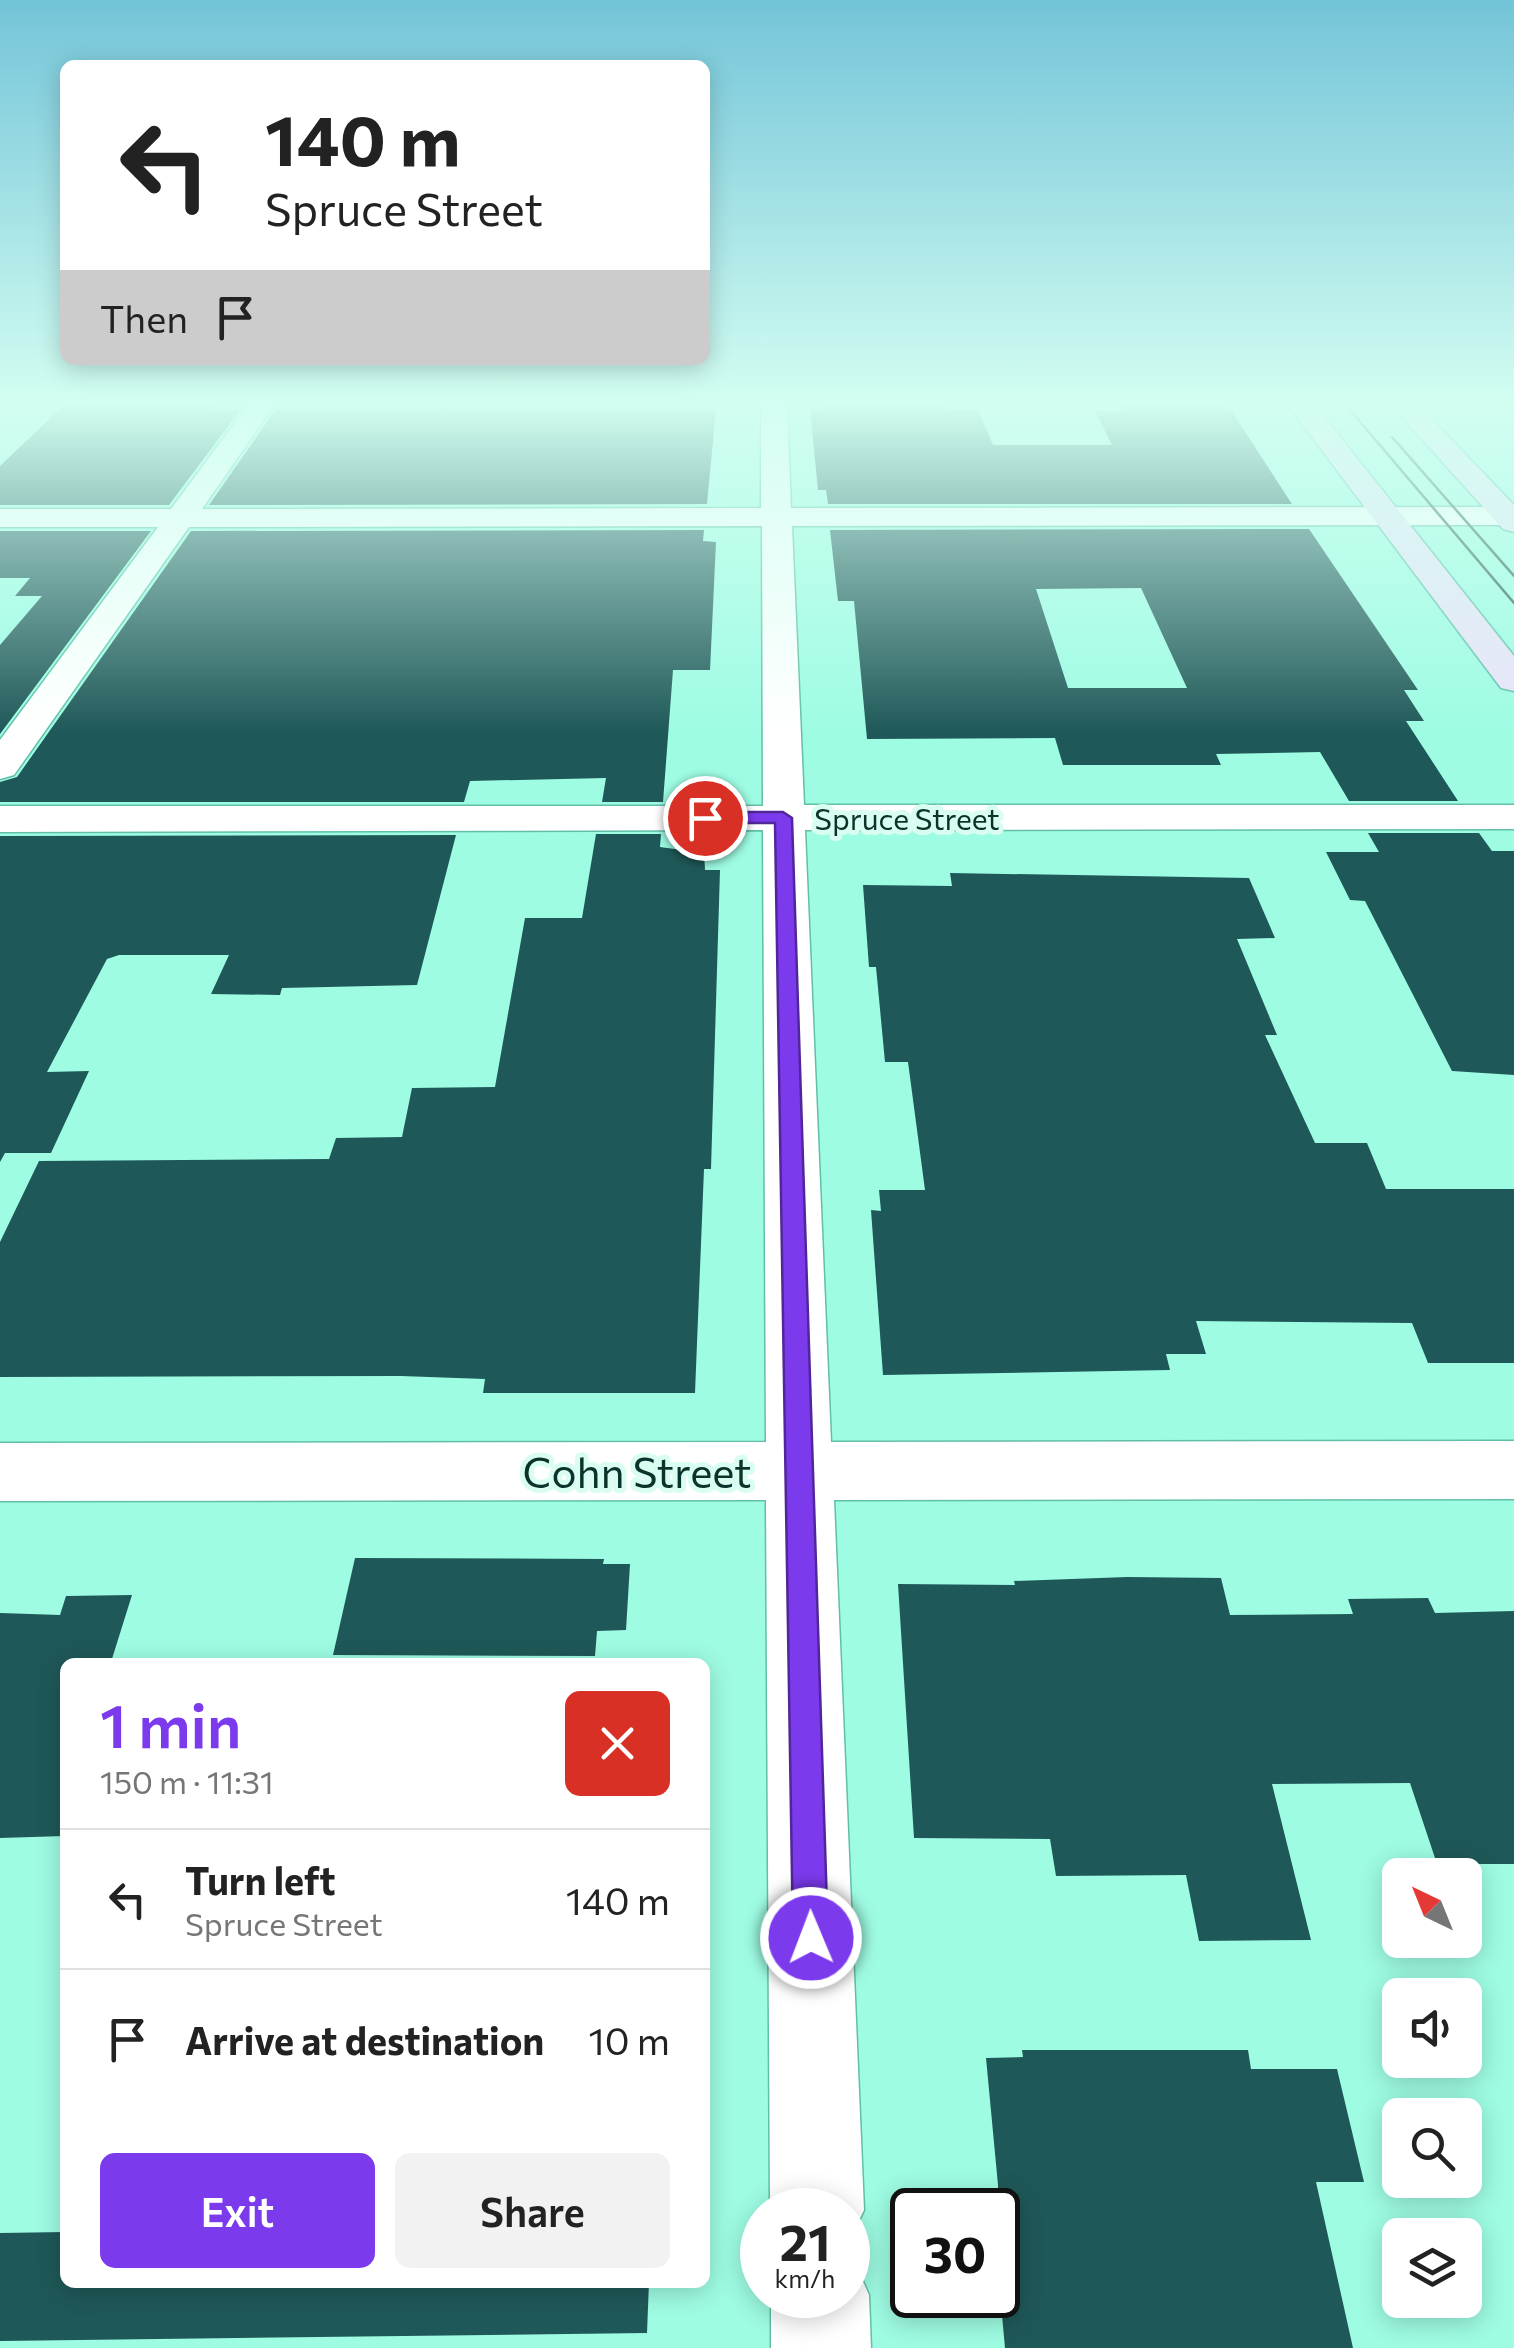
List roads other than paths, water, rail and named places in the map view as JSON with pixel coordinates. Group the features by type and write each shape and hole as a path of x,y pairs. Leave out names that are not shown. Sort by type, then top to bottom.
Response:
{"main road":[{"path":"1385,514 1514,680"}],"street":[{"path":"0,767 180,514"},
{"path":"777,514 817,2188"},
{"path":"0,518 1512,518"},
{"name":"Spruce Street","path":"0,818 1514,817"},
{"name":"Cohn Street","path":"0,1472 1514,1470"},
{"path":"820,2318 821,2348"}],"tram line":[{"path":"1438,514 1514,603"},
{"path":"1459,514 1514,576"}]}
